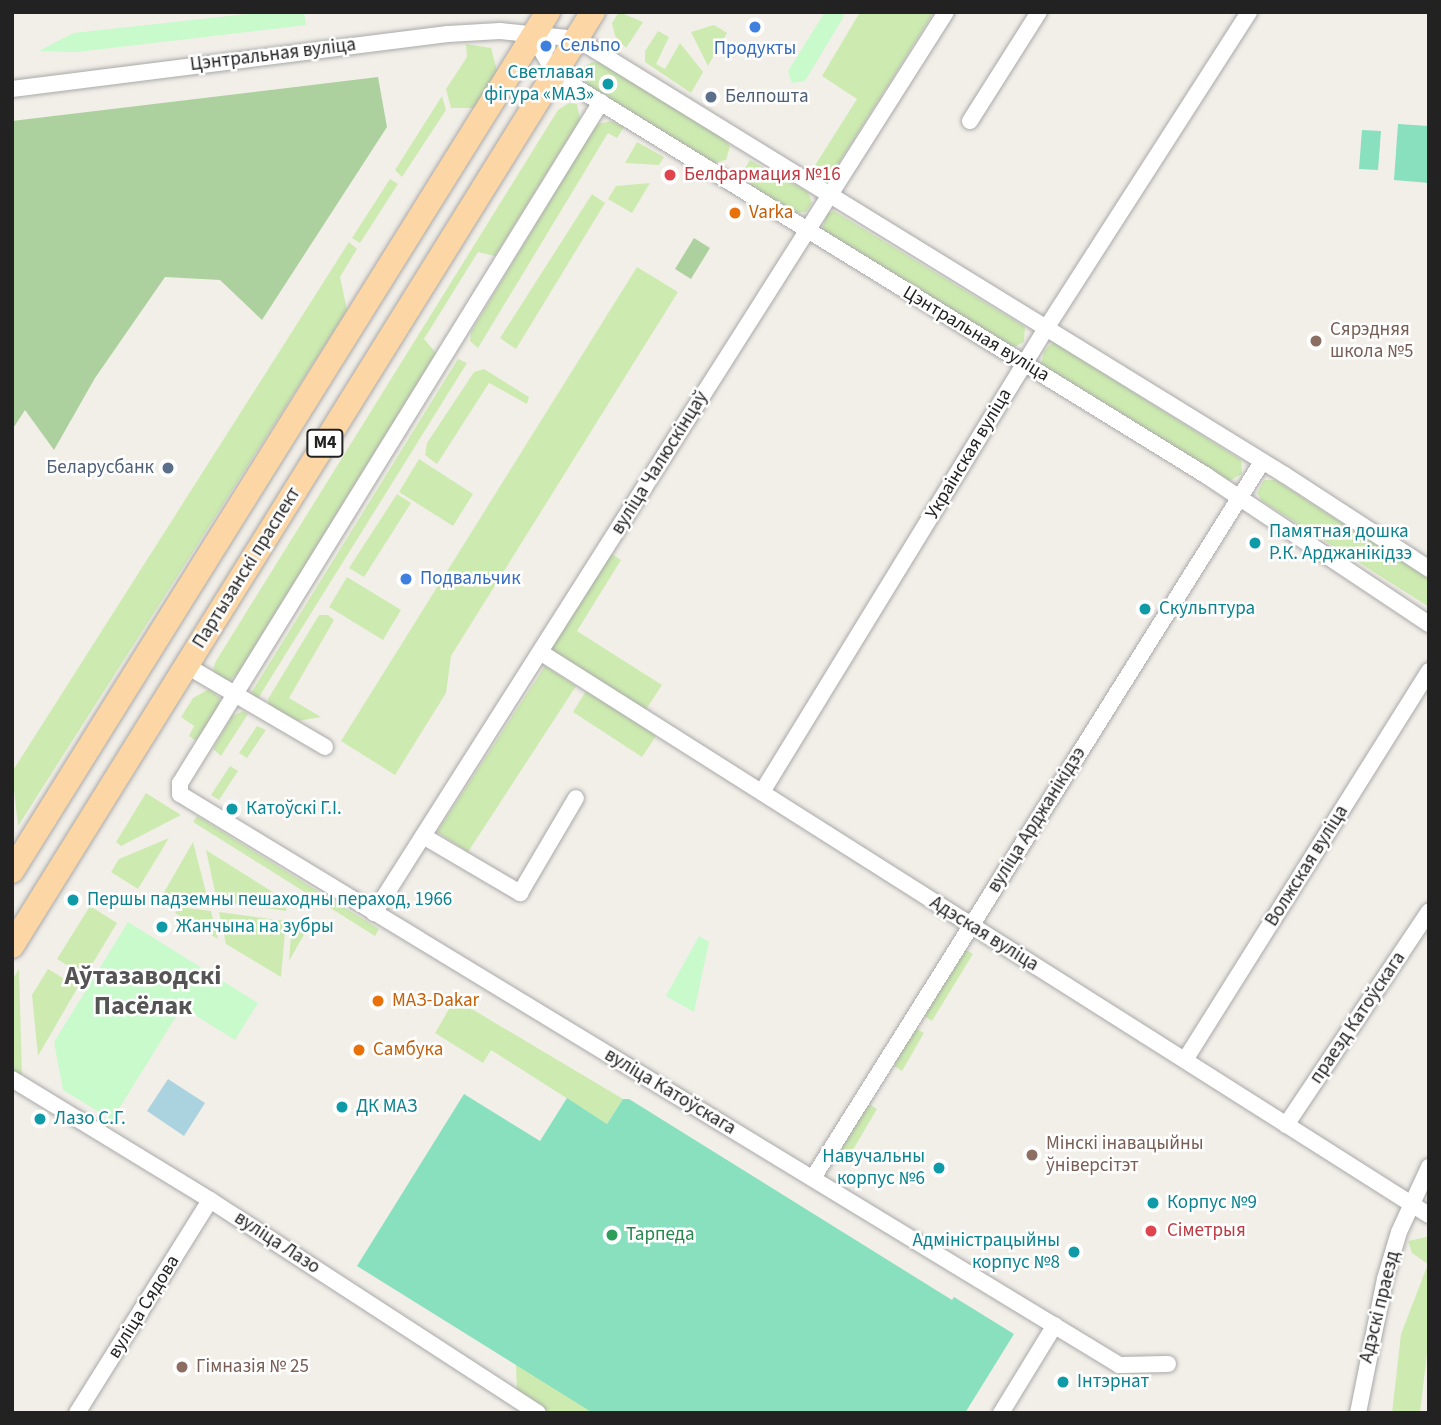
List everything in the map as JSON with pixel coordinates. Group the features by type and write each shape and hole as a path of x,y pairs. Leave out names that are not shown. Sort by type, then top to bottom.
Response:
{"main road":[{"name":"Партызанскі праспект","path":"12,871 548,12"},
{"name":"Партызанскі праспект","path":"12,946 593,12"},
{"path":"171,617 175,654 187,666"},
{"path":"96,738 110,735 119,748 108,793"}],"street":[{"name":"вуліца Чалюскінцаў","path":"374,914 946,12"},
{"path":"970,121 1039,12"},
{"name":"Украінская вуліца","path":"762,792 1045,330 1249,12"},
{"name":"Цэнтральная вуліца","path":"12,89 448,34 500,31 577,39 1262,462 1429,569"},
{"name":"Цэнтральная вуліца","path":"533,36 556,75 1024,365 1429,624"},
{"path":"236,695 601,102"},
{"name":"вуліца Арджанікідзэ","path":"813,1178 1262,462"},
{"name":"Адэская вуліца","path":"540,652 1429,1215"},
{"path":"187,666 325,747"},
{"name":"Волжская вуліца","path":"1185,1060 1429,671"},
{"name":"вуліца Катоўскага","path":"236,695 180,783 180,794 1119,1365 1168,1364"},
{"path":"423,836 520,893 576,798"},
{"name":"праезд Катоўскага","path":"1286,1125 1429,911"},
{"name":"вуліца Лазо","path":"12,1079 211,1200 538,1413"},
{"path":"1412,1205 1429,1167"},
{"name":"вуліца Сядова","path":"77,1413 211,1200"},
{"name":"Адэскі праезд","path":"1358,1413 1385,1279 1412,1205"},
{"path":"1001,1413 1055,1325"}],"green space":[{"path":"265,12 304,12 306,25 77,52 39,51 73,33"},
{"path":"619,12 643,22 626,48 615,36 612,23"},
{"path":"825,12 844,12 805,81 792,83 788,71"},
{"path":"860,12 934,12 830,177 814,167 857,99 822,76"},
{"path":"714,25 727,33 708,66 691,32"},
{"path":"658,31 669,37 656,64 665,69 680,43 703,72 691,93 645,62 645,51"},
{"path":"466,44 491,48 498,74 477,108 451,108 446,89 467,57"},
{"path":"592,62 604,63 724,139 730,146 726,160 712,163 589,87 583,77 584,67"},
{"path":"378,77 387,127 262,320 220,280 165,277 95,378 54,450 25,410 12,430 12,121"},
{"path":"442,96 446,110 402,177 395,170"},
{"path":"569,103 577,104 580,119 495,256 478,252 424,339 436,353 239,672 229,681 218,677 213,669 216,661 558,110"},
{"path":"611,121 624,127 617,138 608,133 478,348 470,341 471,332 592,131 598,124"},
{"path":"1398,124 1429,126 1429,183 1394,180"},
{"path":"1362,130 1381,131 1378,170 1359,169"},
{"path":"637,142 664,157 659,165 625,163"},
{"path":"750,160 808,192 812,203 806,212 795,213 745,181 741,175"},
{"path":"390,179 398,184 360,243 352,238"},
{"path":"650,183 632,213 608,199 616,186"},
{"path":"592,194 605,203 516,349 500,338"},
{"path":"834,211 1025,327 1024,342 1012,348 822,230 827,214"},
{"path":"694,238 710,248 691,279 675,269"},
{"path":"349,242 357,249 340,277 347,310 18,826 12,772"},
{"path":"637,267 678,292 451,656 446,693 395,775 341,741"},
{"path":"1053,342 1241,460 1242,474 1229,481 1041,364 1044,351"},
{"path":"458,359 467,363 257,700 251,693"},
{"path":"484,369 529,397 527,404 489,383 437,464 425,455 427,443 474,372"},
{"path":"419,459 473,494 453,526 399,492"},
{"path":"1264,480 1275,480 1429,579 1429,607 1262,501 1257,493"},
{"path":"397,494 411,503 364,577 349,568"},
{"path":"610,553 621,560 577,631 662,685 645,711 550,650"},
{"path":"347,577 401,610 383,640 329,607"},
{"path":"319,615 328,615 334,620 289,698 321,717 298,721 269,707 268,699"},
{"path":"545,666 576,686 468,852 437,832"},
{"path":"209,689 220,698 218,709 196,741 189,736 194,726 181,717 193,698"},
{"path":"586,691 656,736 642,757 573,712"},
{"path":"243,711 248,714 221,756 213,749 232,716"},
{"path":"257,726 266,730 247,758 239,753"},
{"path":"230,766 238,771 219,800 211,795"},
{"path":"146,793 181,815 121,846 116,842"},
{"path":"197,816 379,929 375,936 193,822"},
{"path":"169,838 138,889 111,872 119,859"},
{"path":"193,842 208,900 163,894"},
{"path":"206,850 287,901 286,911 217,901"},
{"path":"90,906 117,923 85,976 57,959"},
{"path":"179,907 211,911 218,939 175,913"},
{"path":"219,912 286,921 281,977 226,944"},
{"path":"128,922 258,1003 235,1040 182,1007 112,1120 63,1090 54,1042"},
{"path":"292,922 310,924 289,961"},
{"path":"699,936 709,942 694,1012 666,996"},
{"path":"963,948 973,954 932,1021 922,1015"},
{"path":"19,969 22,1077 12,1071 12,980"},
{"path":"48,969 78,987 38,1056 32,995"},
{"path":"455,999 623,1099 607,1124 491,1050 483,1063 435,1033"},
{"path":"913,1027 924,1033 902,1071 891,1064"},
{"name":"Тарпеда","path":"464,1094 540,1141 567,1098 607,1124 623,1099 629,1099 952,1300 954,1297 1014,1334 965,1413 593,1413 357,1266"},
{"path":"867,1103 877,1109 848,1158 838,1152"},
{"path":"1429,1238 1429,1336 1420,1413 1392,1413 1401,1334 1428,1264 1412,1253 1408,1241"},
{"path":"554,1342 631,1413 551,1413 517,1391 516,1365"}],"water":[{"path":"168,1079 205,1103 184,1136 147,1111"}],"place":[{"name":"Продукты","path":"755,27"},
{"name":"Сельпо","path":"546,46"},
{"name":"Светлавая фігура «МАЗ»","path":"608,84"},
{"name":"Белпошта","path":"711,97"},
{"name":"Белфармация №16","path":"670,175"},
{"name":"Varka","path":"735,213"},
{"name":"Сярэдняя школа №5","path":"1316,341"},
{"name":"Беларусбанк","path":"168,468"},
{"name":"Памятная дошка Р.К. Арджанікідзэ","path":"1255,543"},
{"name":"Подвальчик","path":"406,579"},
{"name":"Скульптура","path":"1145,609"},
{"name":"Катоўскі Г.І.","path":"232,809"},
{"name":"Першы падземны пешаходны пераход, 1966","path":"73,900"},
{"name":"Жанчына на зубры","path":"162,927"},
{"name":"МАЗ-Dakar","path":"378,1001"},
{"name":"Самбука","path":"359,1050"},
{"name":"ДК МАЗ","path":"342,1107"},
{"name":"Лазо С.Г.","path":"40,1119"},
{"name":"Мінскі інавацыйны ўніверсітэт","path":"1032,1155"},
{"name":"Навучальны корпус №6","path":"939,1168"},
{"name":"Корпус №9","path":"1153,1203"},
{"name":"Сіметрыя","path":"1151,1231"},
{"name":"Тарпеда","path":"612,1235"},
{"name":"Адміністрацыйны корпус №8","path":"1074,1252"},
{"name":"Гімназія № 25","path":"182,1367"},
{"name":"Інтэрнат","path":"1063,1382"}],"district":[{"name":"Аўтазаводскі Пасёлак","path":"143,990"}]}
